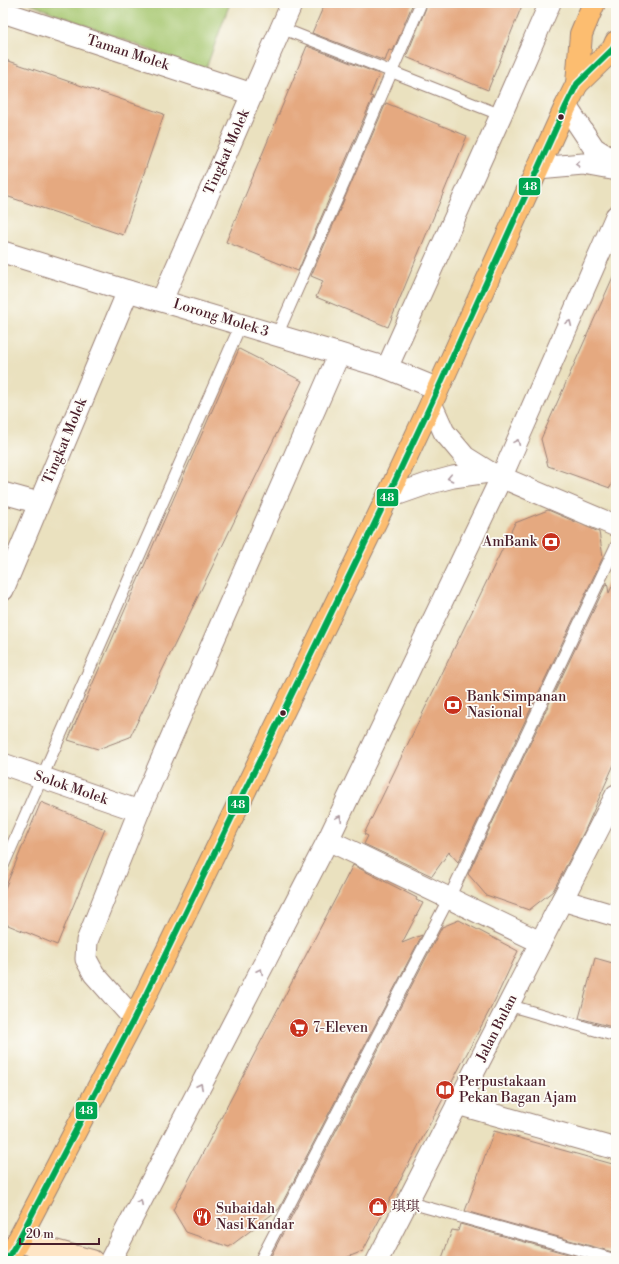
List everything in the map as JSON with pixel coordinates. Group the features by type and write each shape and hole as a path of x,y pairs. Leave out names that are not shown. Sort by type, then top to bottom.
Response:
{"main road":[{"path":"577,84 581,34 594,3"},
{"path":"6,1261 10,1240 134,1019 387,498 577,84 613,49 616,42"}],"street":[{"name":"Tingkat Molek","path":"162,300 292,3"},
{"path":"387,368 550,3"},
{"name":"Taman Molek","path":"3,12 252,94"},
{"path":"566,106 594,148 616,162"},
{"path":"538,168 583,164 616,170"},
{"path":"110,1261 328,840 495,475 616,216"},
{"name":"Lorong Molek 3","path":"3,252 387,368 435,396"},
{"name":"Tingkat Molek","path":"3,590 128,291"},
{"path":"134,1019 94,974 86,959 87,941 139,811 339,354"},
{"path":"435,396 444,432 465,457 495,475 616,526"},
{"path":"387,498 427,484 454,478 495,475"},
{"path":"3,493 39,503"},
{"name":"Solok Molek","path":"3,764 139,811"},
{"name":"Jalan Bulan","path":"377,1261 615,798"},
{"path":"328,840 540,942"},
{"path":"562,900 616,916"},
{"path":"457,1104 616,1149"},
{"path":"10,1240 92,1261"}],"lane":[{"path":"277,335 421,3"},
{"path":"281,28 501,115"},
{"path":"3,866 241,324"},
{"path":"260,1261 449,898 616,546"},
{"path":"508,1005 616,1036"},
{"path":"407,1202 616,1260"}],"green space":[{"path":"28,3 230,3 205,71"}],"building":[{"path":"325,3 413,3 393,51 389,50 385,61 312,33"},
{"path":"428,3 523,3 488,90 406,57"},
{"path":"307,46 379,74 370,96 373,97 298,271 226,242"},
{"path":"3,59 164,114 123,235 3,195"},
{"path":"386,103 467,136 388,327 316,297 323,281 311,276"},
{"path":"616,270 616,473 610,488 548,466 541,439"},
{"path":"239,349 302,381 130,737 98,749 68,740"},
{"path":"548,510 599,532 603,557 458,862 449,852 432,876 364,844 368,836 364,834 515,523"},
{"path":"616,578 616,760 585,830 553,891 529,910 486,895 468,874 607,582 609,593"},
{"path":"41,802 105,829 57,945 3,923 3,893"},
{"path":"353,865 417,898 416,900 423,903 402,943 422,935 279,1209 229,1247 186,1232 173,1210"},
{"path":"459,920 518,951 495,1000 363,1251 338,1261 290,1261 271,1256 442,927"},
{"path":"595,958 616,964 616,1028 579,1018"},
{"path":"494,1131 616,1165 616,1253 465,1211"},
{"path":"460,1224 593,1261 441,1261 452,1230 458,1231"}],"transit line":[{"name":"48","path":"6,1261 18,1241 134,1019 387,498 577,84 613,49 616,42"}],"place":[{"name":"AmBank","path":"551,542"},
{"name":"Bank Simpanan Nasional","path":"453,705"},
{"name":"7-Eleven","path":"299,1028"},
{"name":"Perpustakaan Pekan Bagan Ajam","path":"445,1090"},
{"name":"琪琪","path":"378,1207"},
{"name":"Subaidah Nasi Kandar","path":"202,1217"}]}
